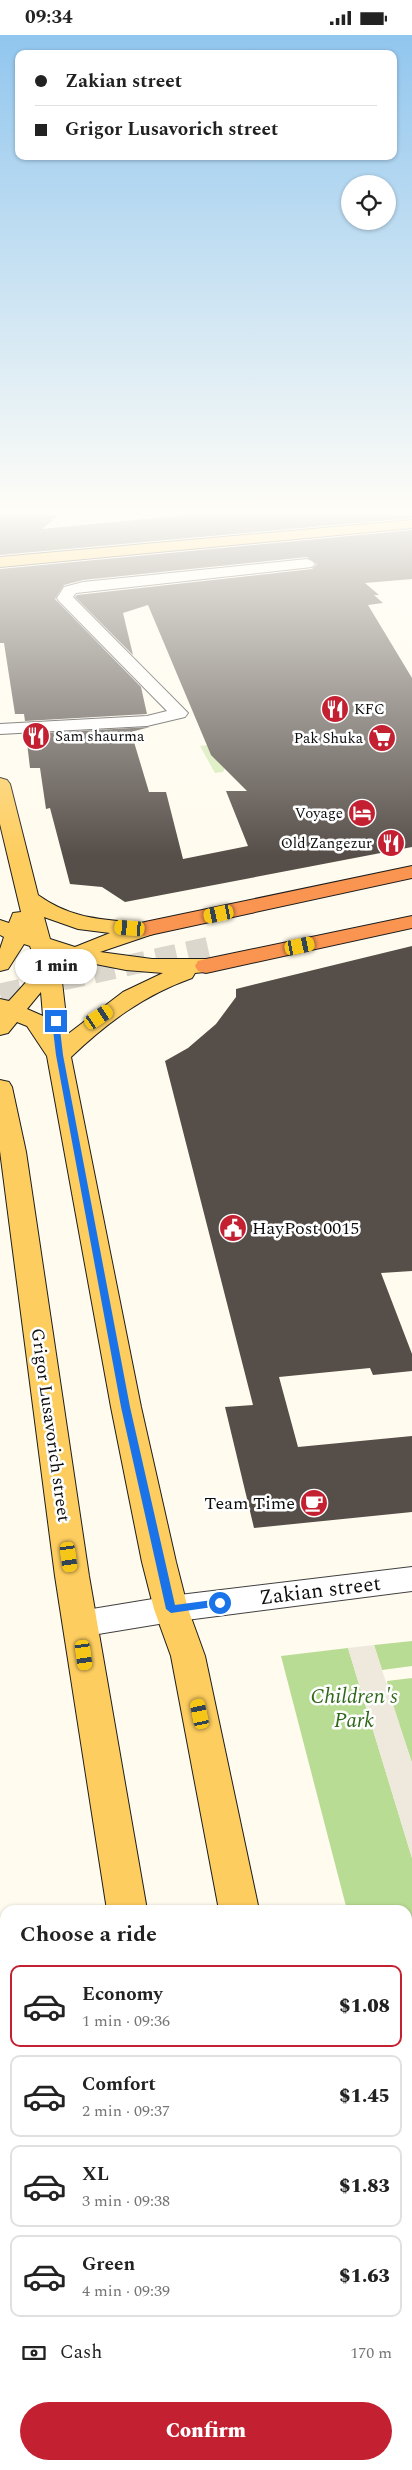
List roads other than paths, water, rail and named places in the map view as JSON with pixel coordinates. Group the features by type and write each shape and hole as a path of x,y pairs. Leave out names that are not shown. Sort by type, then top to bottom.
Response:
{"highway":[{"path":"145,929 412,872"},
{"path":"204,950 412,887"},
{"path":"204,950 412,903"},
{"path":"204,950 412,922"}],"main road":[{"path":"0,784 40,944 50,971 59,1055 126,1407 171,1609 188,1656 239,1905"},
{"path":"29,898 44,910 69,921 145,929"},
{"path":"0,964 11,951 7,931 29,898"},
{"path":"4,1015 50,971 76,955 145,929"},
{"path":"7,931 76,955 134,966 168,968 204,950"},
{"path":"59,1055 99,1017 204,950"},
{"path":"4,1015 35,1021 59,1055"},
{"name":"Grigor Lusavorich street","path":"0,1087 13,1152 80,1623 126,1905"}],"street":[{"path":"0,729 146,721 179,713 95,629"},
{"name":"Zakian street","path":"80,1623 171,1609 412,1579"}],"tunnel":[{"path":"0,994 210,947"}],"place":[{"name":"KFC","path":"335,709"},
{"name":"Sam shaurma","path":"36,736"},
{"name":"Pak Shuka","path":"382,738"},
{"name":"Voyage","path":"362,813"},
{"name":"Old Zangezur","path":"391,843"},
{"name":"HayPost 0015","path":"233,1228"},
{"name":"Team Time","path":"314,1503"}],"park label":[{"name":"Children's Park","path":"354,1708"}]}
